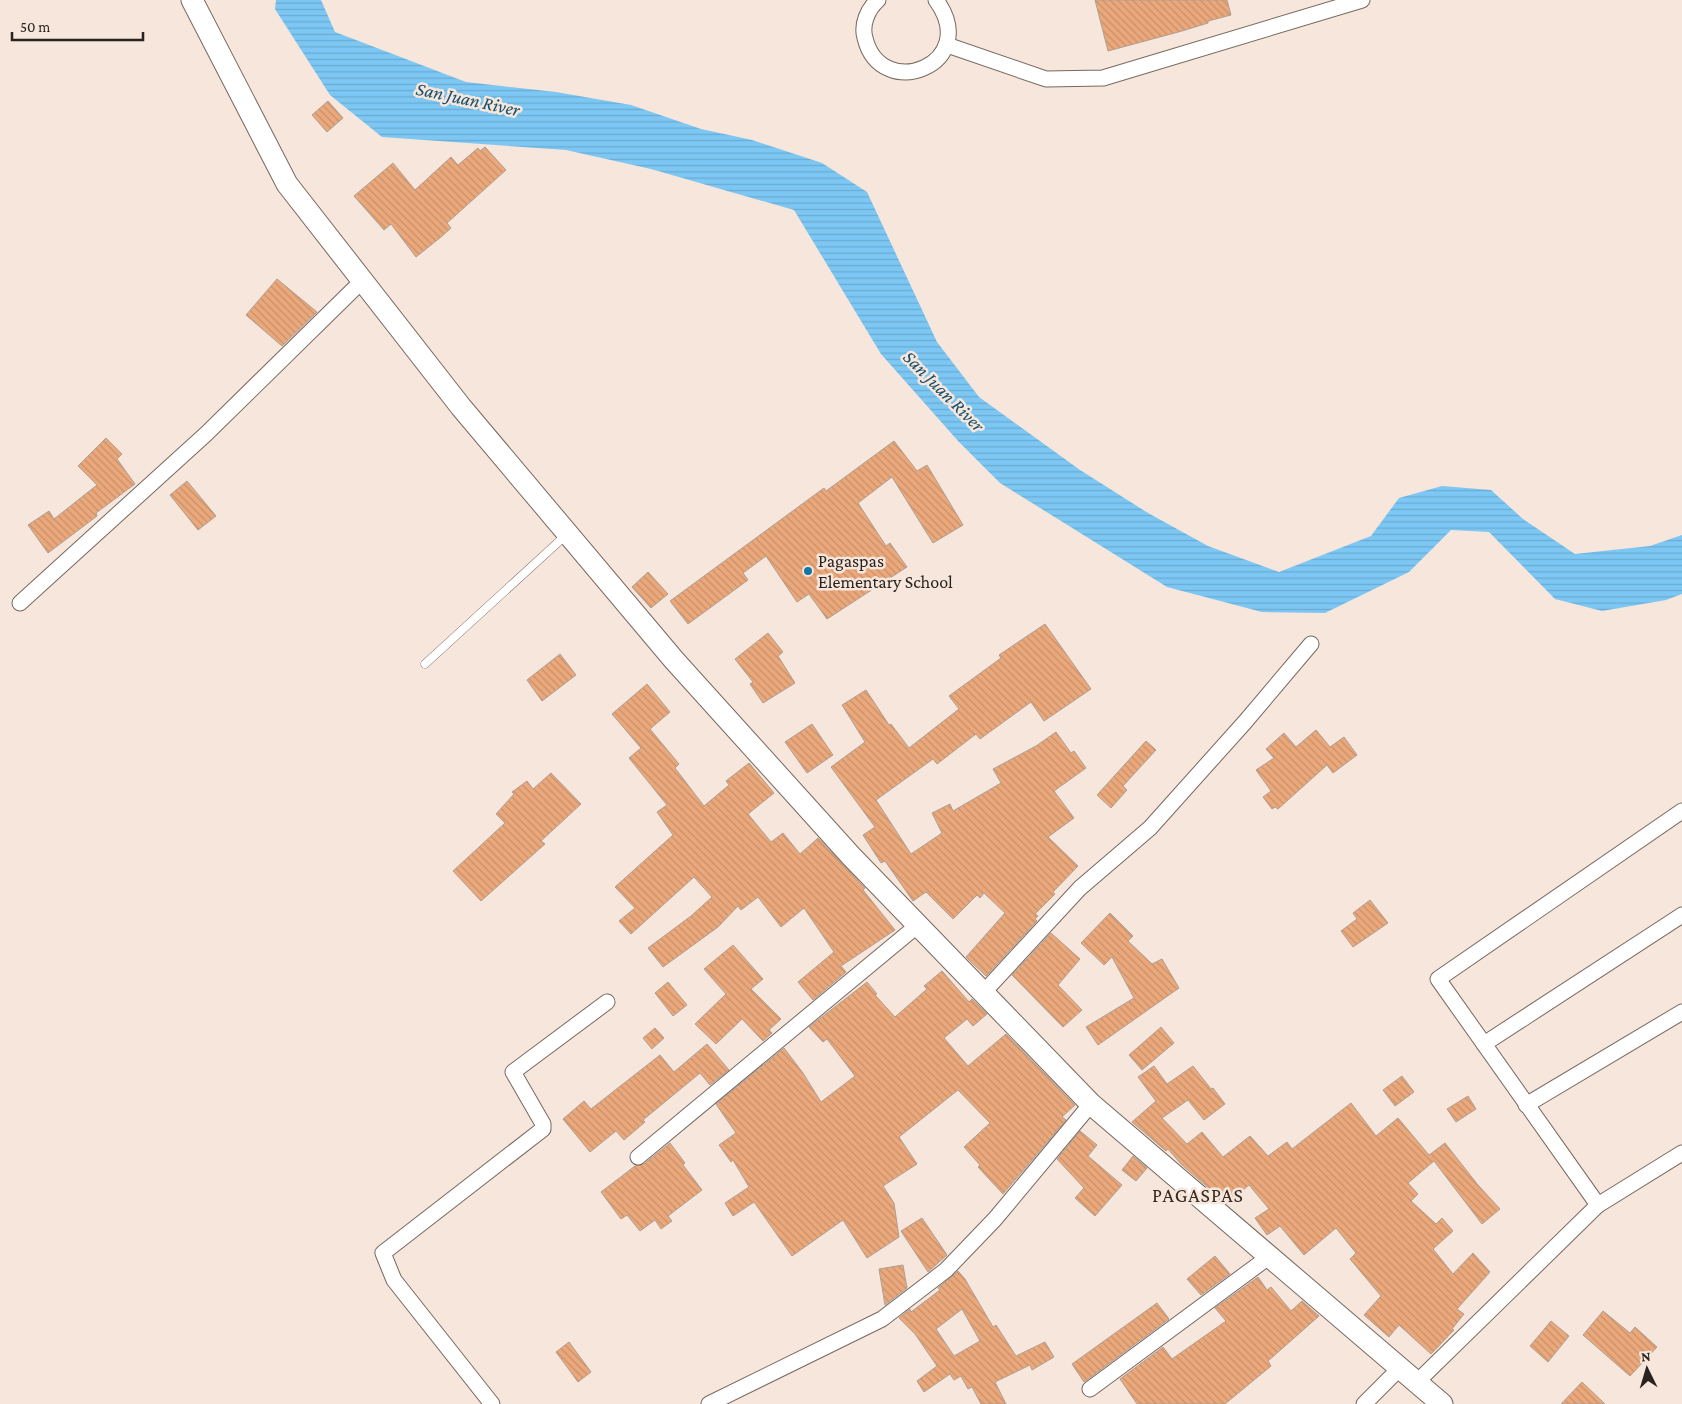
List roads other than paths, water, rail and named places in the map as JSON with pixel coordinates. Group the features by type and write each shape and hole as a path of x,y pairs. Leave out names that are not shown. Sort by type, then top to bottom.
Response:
{"main road":[{"path":"192,0 286,184 461,407 674,660 851,856 1091,1104 1442,1404"}],"street":[{"path":"872,2 864,28 864,36 869,51 879,63 893,71 909,73 925,69 938,59 946,45 949,29 948,21 946,13 936,0"},
{"path":"946,45 1046,78 1103,78 1362,0"},
{"path":"20,603 206,434 362,281"},
{"path":"983,993 1080,888 1150,828 1245,722 1311,644"},
{"path":"1598,1205 1438,979 1680,816"},
{"path":"1484,1044 1682,915"},
{"path":"638,1157 918,925"},
{"path":"492,1404 394,1280 383,1253 543,1129 543,1124 513,1072 607,1002"},
{"path":"1526,1105 1682,1012"},
{"path":"709,1404 882,1319 946,1270 1014,1196 1091,1104"},
{"path":"1417,1382 1598,1205 1682,1153"},
{"path":"1090,1389 1270,1256"},
{"path":"1364,1404 1400,1368"}],"lane":[{"path":"425,664 567,533"}],"water":[{"name":"San Juan River","path":"276,0 321,0 335,32 466,82 556,92 631,105 701,129 752,140 822,163 867,192 937,342 979,397 1080,470 1148,513 1208,546 1279,572 1371,536 1399,498 1442,486 1491,490 1523,519 1575,554 1650,546 1682,535 1682,594 1666,600 1602,611 1555,599 1489,532 1451,530 1409,572 1325,613 1262,612 1167,587 1000,483 959,442 881,354 794,210 651,169 566,150 382,137 330,95 275,9"}],"place":[{"name":"Pagaspas Elementary School","path":"808,571"}],"district":[{"name":"PAGASPAS","path":"1198,1195"}]}
